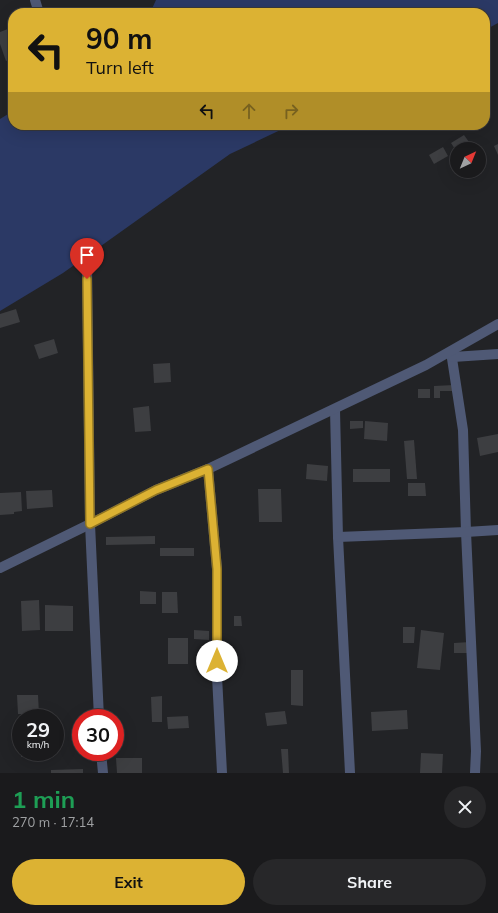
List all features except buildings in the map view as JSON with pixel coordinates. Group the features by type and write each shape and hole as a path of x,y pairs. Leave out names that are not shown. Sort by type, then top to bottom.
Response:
{"street":[{"path":"87,263 90,524 99,709"},
{"path":"0,568 156,490 208,469 335,410 426,365 452,355 498,324"},
{"path":"452,355 498,354"},
{"path":"452,355 463,430 476,751 475,773"},
{"path":"335,410 338,537 350,773"},
{"path":"208,469 217,569 217,676 222,773"},
{"path":"338,537 498,530"},
{"path":"102,761 103,773"}],"shaded area":[{"path":"156,0 498,0 498,23 490,27 490,8 152,8"},
{"path":"8,114 8,130 280,130 230,154 63,273 0,311 0,119"}],"route":[{"path":"87,279 90,524 156,490 208,469 217,569 217,661"}]}
